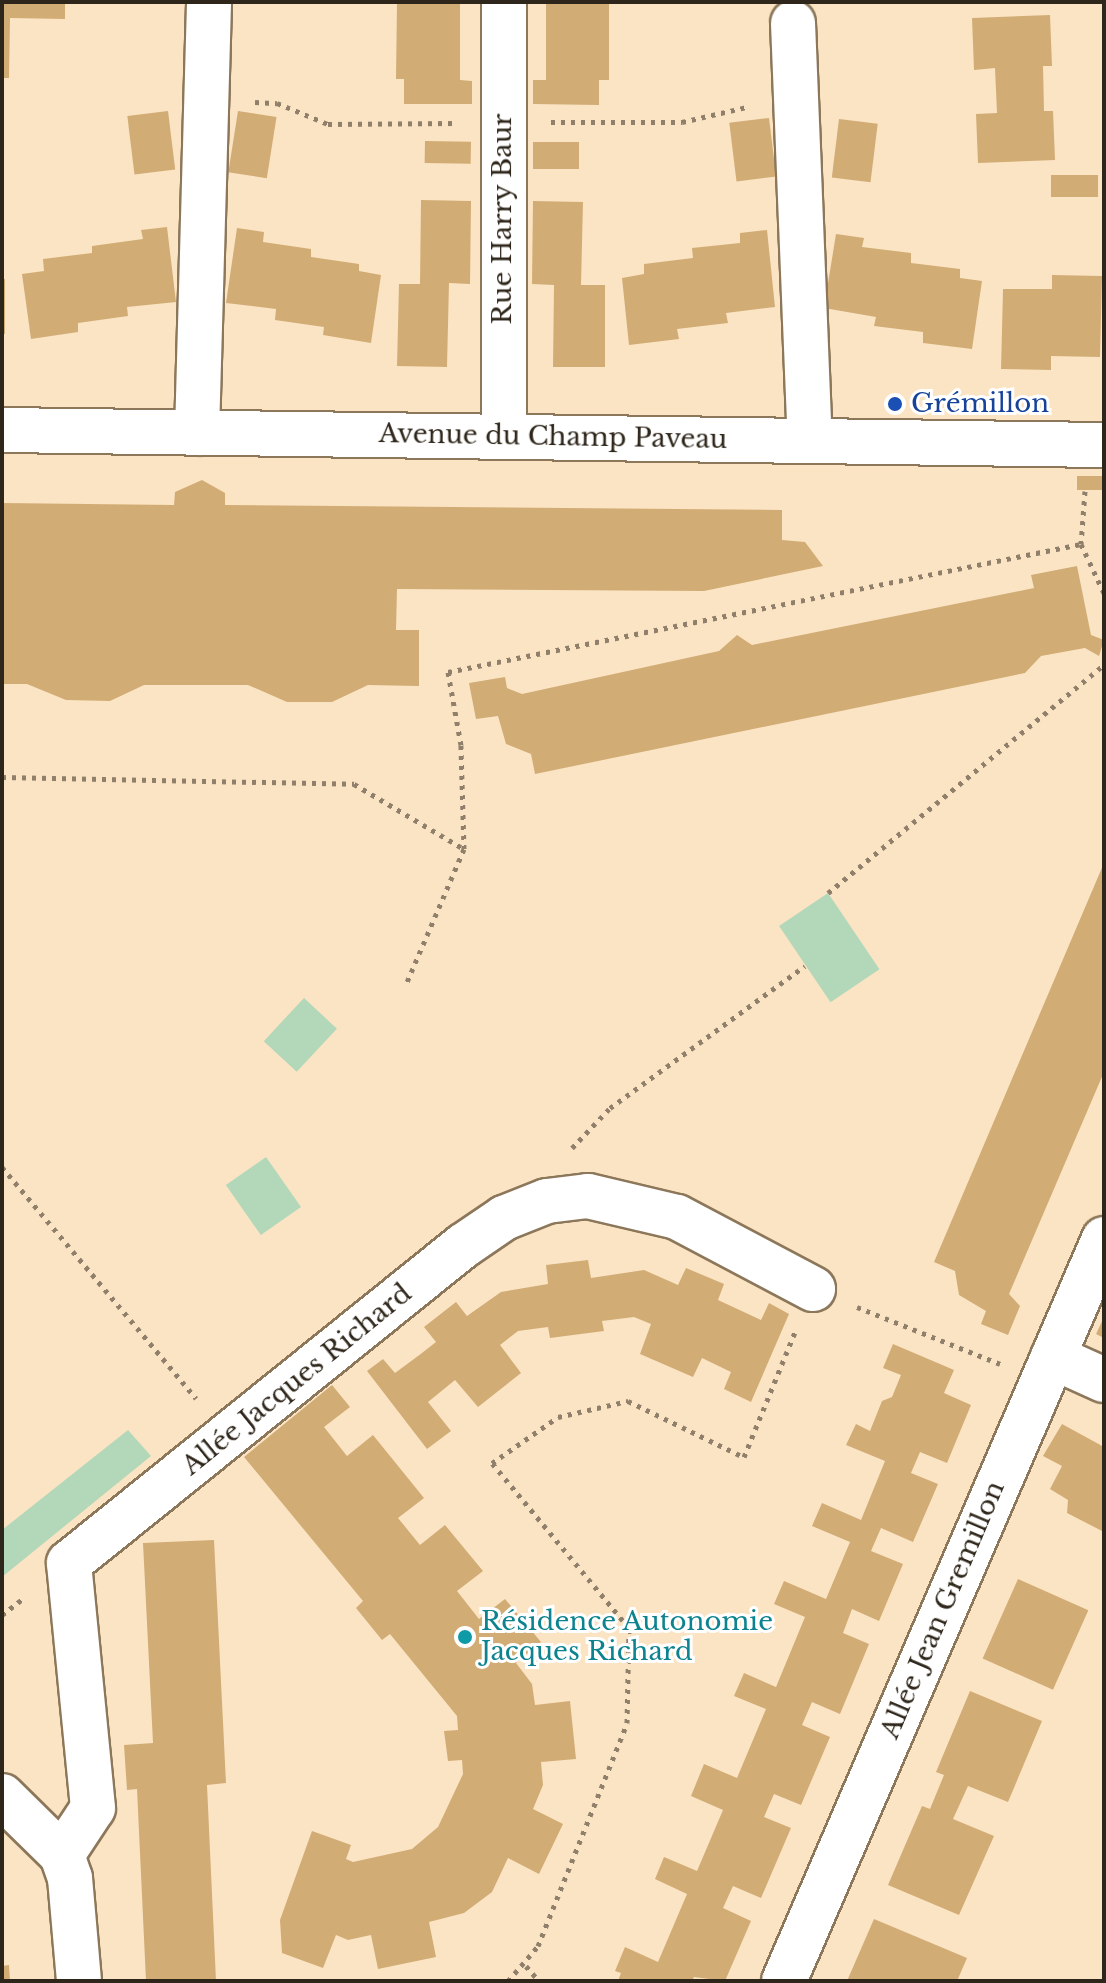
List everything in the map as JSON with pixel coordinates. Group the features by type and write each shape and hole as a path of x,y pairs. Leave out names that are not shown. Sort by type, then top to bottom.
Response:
{"street":[{"name":"Rue Harry Baur","path":"504,2 504,436"},
{"path":"197,433 209,3"},
{"path":"793,23 810,441"},
{"name":"Avenue du Champ Paveau","path":"2,430 1104,445"},
{"name":"Allée Jacques Richard","path":"62,1855 93,1808 69,1563 463,1246 504,1218 547,1201 588,1196 677,1217 813,1289"},
{"name":"Allée Jean Gremillon","path":"784,1981 1104,1239"},
{"path":"1047,1369 1104,1380"},
{"path":"2,1796 62,1855 70,1878 79,1981"}],"path":[{"path":"1085,490 1081,544 1104,593"},
{"path":"406,984 464,849 461,745 448,672 1081,544"},
{"path":"828,893 1104,665"},
{"path":"2,777 354,784 464,849"},
{"path":"610,1108 805,966"},
{"path":"2,1167 227,1436"},
{"path":"508,1981 526,1966 627,1723 629,1628 492,1463 558,1417 628,1401 744,1457 813,1289 1047,1369"},
{"path":"526,1966 539,1981"}],"green space":[{"path":"828,893 879,969 831,1002 779,926"},
{"path":"304,998 337,1029 297,1072 264,1041"},
{"path":"266,1157 301,1207 261,1235 226,1185"},
{"path":"128,1430 151,1456 2,1577 2,1530"}],"building":[{"path":"2,2 65,2 65,19 10,18 9,78 2,78"},
{"path":"397,2 460,2 460,80 472,81 472,104 404,104 404,79 396,79"},
{"path":"546,2 609,2 609,80 599,80 599,105 533,104 533,80 546,80"},
{"path":"1050,15 1052,66 1043,66 1044,111 1053,111 1055,160 978,163 976,114 997,113 995,68 974,70 972,18"},
{"path":"168,111 175,170 134,175 127,116"},
{"path":"238,111 277,117 267,178 228,172"},
{"path":"769,118 776,177 736,181 729,123"},
{"path":"839,119 878,124 871,182 832,178"},
{"path":"425,141 471,142 471,164 425,163"},
{"path":"533,142 579,142 579,169 533,169"},
{"path":"1051,175 1098,175 1098,197 1051,197"},
{"path":"421,200 471,201 470,284 449,283 447,367 397,366 399,284 420,284"},
{"path":"533,201 583,202 581,285 605,285 605,367 553,367 554,285 532,284"},
{"path":"167,227 176,302 127,307 128,316 78,323 78,332 31,339 22,274 44,271 43,259 92,253 92,246 143,239 141,230"},
{"path":"237,228 264,232 263,242 311,249 311,257 359,264 359,271 381,275 371,343 323,335 324,327 275,320 276,309 226,303"},
{"path":"767,230 775,307 726,313 728,323 677,329 679,339 629,345 622,278 644,274 644,264 693,258 692,248 740,243 740,233"},
{"path":"836,234 864,238 862,247 911,253 911,263 960,269 960,278 982,281 972,349 923,343 923,332 874,326 876,317 824,308"},
{"path":"1052,275 1102,276 1100,357 1051,356 1051,370 1001,369 1003,289 1052,289"},
{"path":"2,279 5,279 5,334 2,334"},
{"path":"1077,476 1104,476 1104,490 1077,490"},
{"path":"202,480 225,493 225,505 782,510 782,540 805,542 823,566 704,591 397,589 396,630 419,630 419,686 368,685 332,702 287,702 248,685 144,685 110,701 66,700 27,684 2,684 2,503 174,505 175,492"},
{"path":"1077,566 1091,635 1104,640 1099,656 1085,648 1041,656 1025,673 535,774 531,754 506,744 498,716 476,719 469,683 505,677 507,688 522,694 719,651 737,635 752,645 1034,588 1031,575"},
{"path":"1104,863 1104,1072 1009,1294 1020,1306 1008,1335 981,1324 986,1311 959,1295 955,1271 934,1262"},
{"path":"588,1260 591,1278 644,1270 678,1285 686,1268 724,1284 718,1300 761,1320 769,1303 789,1314 751,1402 724,1389 731,1372 702,1358 693,1377 640,1354 651,1324 634,1317 602,1321 604,1331 550,1338 548,1327 518,1331 500,1345 521,1373 478,1407 455,1380 428,1402 451,1431 427,1449 367,1371 383,1359 395,1373 422,1353 436,1342 424,1327 456,1302 467,1316 501,1292 548,1284 546,1265"},
{"path":"1104,1317 1104,1338 1096,1334"},
{"path":"893,1344 954,1370 944,1393 971,1405 947,1463 920,1452 911,1473 938,1484 913,1542 881,1528 871,1551 903,1564 879,1621 852,1609 843,1633 869,1644 840,1714 812,1702 802,1725 830,1737 801,1805 774,1794 764,1817 791,1828 761,1898 733,1886 723,1908 751,1921 725,1981 694,1977 692,1981 618,1981 621,1973 615,1971 625,1947 658,1962 687,1894 655,1879 664,1857 697,1871 723,1810 691,1796 704,1764 737,1778 766,1709 734,1696 744,1673 776,1687 805,1617 774,1604 784,1581 826,1599 850,1542 812,1526 822,1503 861,1520 885,1461 846,1445 856,1424 870,1431 882,1401 892,1397 901,1375 883,1368"},
{"name":"Résidence Autonomie Jacques Richard","path":"332,1385 350,1407 324,1427 347,1456 373,1435 424,1498 398,1518 420,1545 445,1525 483,1571 457,1591 479,1619 505,1599 541,1642 516,1663 532,1684 535,1705 570,1701 576,1759 541,1762 543,1785 533,1809 563,1824 539,1874 508,1858 492,1892 464,1913 429,1922 436,1957 378,1969 371,1935 348,1940 336,1935 323,1968 282,1953 280,1920 312,1831 351,1845 346,1859 353,1862 412,1849 438,1827 463,1774 462,1760 448,1761 444,1731 458,1730 457,1716 390,1634 382,1640 356,1608 363,1601 244,1457"},
{"path":"1062,1424 1104,1447 1104,1532 1067,1513 1068,1500 1050,1489 1062,1466 1043,1456"},
{"path":"214,1540 226,1783 207,1785 216,1981 146,1981 137,1789 127,1790 124,1745 153,1743 143,1543"},
{"path":"1018,1579 1088,1610 1053,1690 983,1658"},
{"path":"970,1691 1042,1721 1008,1802 968,1786 953,1819 994,1836 959,1915 888,1885 922,1806 930,1809 944,1775 936,1772"},
{"path":"874,1919 967,1958 957,1981 847,1981"},
{"path":"9,1965 10,1981 2,1981 2,1966"}],"place":[{"name":"Grémillon","path":"895,404"},
{"name":"Résidence Autonomie Jacques Richard","path":"465,1637"}]}
